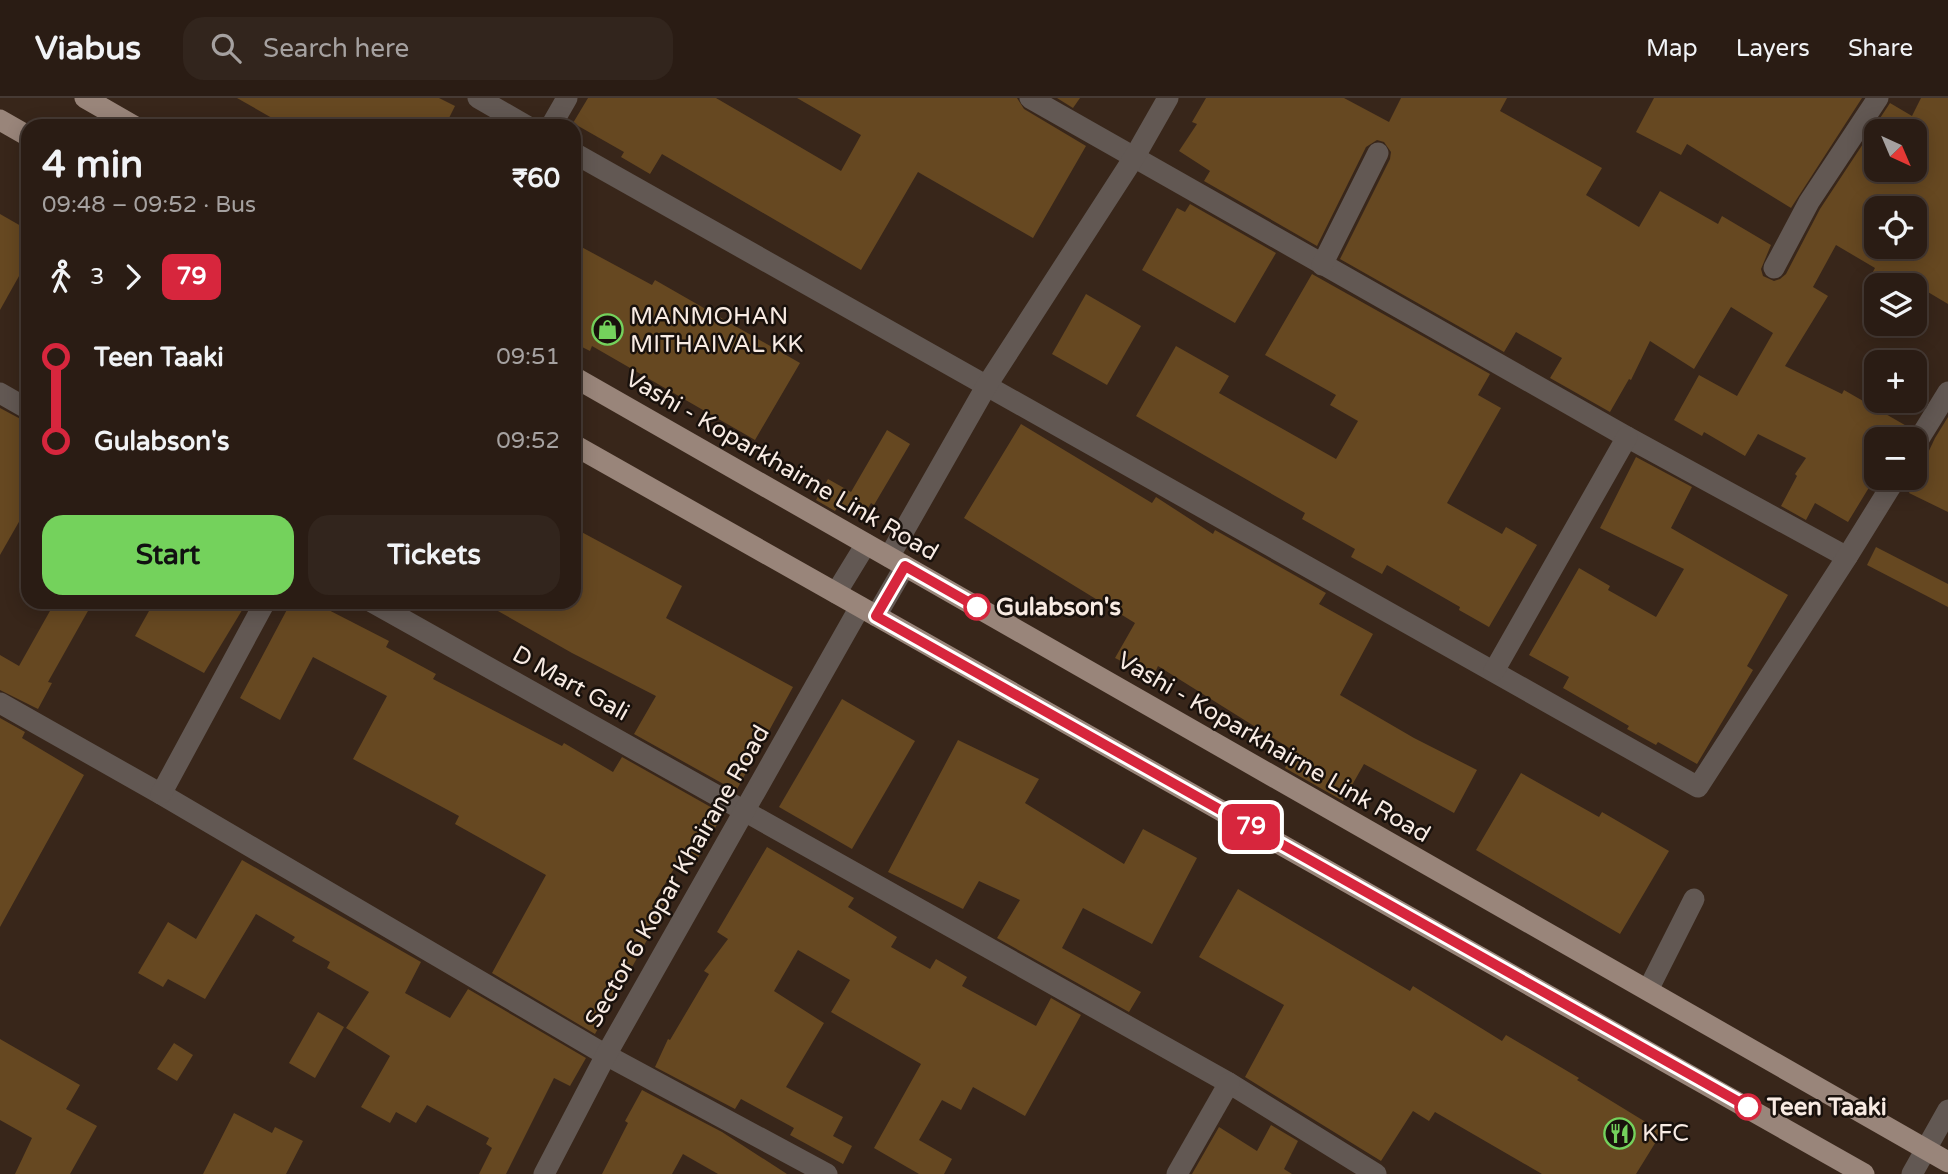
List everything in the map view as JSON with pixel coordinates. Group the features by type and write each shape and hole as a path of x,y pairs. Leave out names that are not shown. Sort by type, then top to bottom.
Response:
{"main road":[{"path":"85,98 122,119"},
{"path":"0,120 21,132"},
{"name":"Vashi - Koparkhairne Link Road","path":"581,381 1948,1162"},
{"path":"581,449 1864,1174"}],"street":[{"path":"478,98 515,119"},
{"path":"555,119 567,98"},
{"path":"1030,98 1627,437 1847,557"},
{"name":"Sector 6 Kopar Khairane Road","path":"544,1174 606,1055 743,810 897,562 987,385 1135,156 1168,98"},
{"path":"1774,268 1809,202 1878,98"},
{"path":"1322,265 1378,153"},
{"path":"581,157 1698,787 1889,490"},
{"path":"1926,427 1948,392"},
{"path":"0,393 21,405"},
{"path":"1494,671 1627,437"},
{"path":"836,593 866,544"},
{"path":"161,793 261,609"},
{"name":"D Mart Gali","path":"384,609 1229,1083 1376,1174"},
{"path":"0,703 161,793 606,1055 827,1174"},
{"path":"1648,990 1694,900"},
{"path":"1178,1174 1229,1083"},
{"path":"1912,1174 1948,1110"}],"building":[{"path":"237,98 439,98 455,106 448,119 274,119"},
{"path":"588,98 716,98 841,171 861,135 797,98 1017,98 1024,109 1086,146 1033,238 918,172 861,270 662,154 650,174 621,157 624,152 581,128 581,119 575,119"},
{"path":"1057,98 1080,98 1073,108"},
{"path":"1206,98 1344,98 1389,122 1401,98 1507,98 1500,111 1602,168 1586,195 1639,227 1660,191 1718,224 1722,216 1771,245 1761,269 1763,276 1774,281 1786,274 1820,209 1864,142 1864,182 1927,182 1927,119 1879,119 1890,103 1912,116 1921,98 1948,98 1948,304 1927,291 1927,273 1872,273 1875,268 1836,245 1813,287 1828,296 1785,366 1842,394 1844,390 1864,402 1864,413 1884,413 1908,427 1864,427 1864,490 1867,490 1848,522 1815,503 1806,520 1781,506 1797,476 1795,474 1806,458 1758,434 1745,456 1704,432 1702,436 1674,420 1699,375 1737,396 1773,333 1731,307 1694,369 1650,341 1631,380 1629,379 1610,412 1550,378 1562,358 1516,332 1504,352 1340,259 1390,159 1391,152 1384,142 1377,140 1366,147 1317,246 1204,181 1210,171 1179,151 1197,124 1192,122"},
{"path":"1654,98 1862,98 1791,208 1687,144 1681,155 1636,132"},
{"path":"1190,204 1276,253 1235,323 1142,270 1177,208 1185,212"},
{"path":"0,214 21,226 21,272 0,310"},
{"path":"581,247 652,285 655,280 800,363 755,440 592,346 590,351 581,346"},
{"path":"1312,274 1490,374 1478,395 1501,408 1447,503 1502,534 1506,527 1537,545 1489,627 1387,565 1382,574 1351,557 1355,549 1302,519 1305,513 1136,416 1176,346 1229,376 1219,393 1336,459 1358,421 1330,405 1336,395 1265,355"},
{"path":"1086,294 1141,326 1107,385 1052,354"},
{"path":"0,408 21,419 21,518 0,555"},
{"path":"1948,417 1948,512 1909,493 1910,490 1927,490 1927,455"},
{"path":"1021,424 1152,503 1156,497 1213,534 1215,530 1326,593 1319,604 1373,634 1340,695 1414,738 1477,770 1454,813 1364,764 1343,801 1285,768 1294,751 1158,666 1153,677 1115,658 1135,623 964,518"},
{"path":"887,430 910,444 874,505 871,503 863,517 851,509 847,514 837,508 835,511 816,500 828,479 851,492"},
{"path":"1636,457 1692,487 1671,528 1788,595 1747,666 1753,670 1697,764 1658,742 1656,745 1627,729 1629,726 1563,688 1569,677 1529,655 1579,568 1610,586 1608,590 1656,617 1684,569 1600,528"},
{"path":"581,532 682,586 666,618 793,687 736,791 634,734 656,696 494,609 581,609"},
{"path":"1876,547 1948,584 1948,607 1867,565"},
{"path":"51,609 89,609 48,682 52,683 38,709 0,690 0,655 19,666"},
{"path":"150,609 243,609 204,673 135,636"},
{"path":"287,609 327,609 389,641 386,647 436,674 433,679 562,746 564,743 613,772 622,757 723,814 698,858 685,850 656,899 669,907 655,932 652,931 595,1034 492,973 546,875 455,824 459,816 353,759 387,696 313,657 280,720 240,698"},
{"path":"842,699 915,741 852,849 779,807"},
{"path":"0,718 25,732 22,738 84,775 0,927"},
{"path":"958,740 1039,779 1025,803 1124,864 1143,829 1197,858 1152,944 1083,908 1062,948 1141,992 1129,1012 997,938 1020,900 979,881 963,909 888,872"},
{"path":"1521,773 1599,817 1602,812 1669,851 1620,934 1476,850"},
{"path":"767,847 854,898 848,907 897,937 891,947 930,969 936,959 967,977 962,986 1036,1026 1051,998 1081,1015 1025,1116 973,1087 961,1110 942,1100 919,1140 952,1159 944,1174 919,1174 874,1148 921,1064 831,1012 850,980 798,950 774,991 824,1023 786,1087 843,1117 833,1136 852,1146 843,1164 790,1135 794,1128 741,1099 735,1109 655,1067 668,1039 670,1040 709,974 704,971 728,939 717,932"},
{"path":"242,860 421,962 405,993 450,1018 468,989 586,1058 570,1086 554,1078 506,1174 479,1174 492,1148 486,1144 489,1138 427,1105 416,1123 396,1112 390,1123 361,1107 390,1056 346,1028 369,992 327,968 330,962 292,941 295,937 256,914 205,999 168,979 163,987 138,973 168,922 196,939"},
{"path":"1238,889 1410,991 1413,986 1502,1041 1506,1035 1662,1132 1636,1174 1542,1174 1435,1112 1429,1121 1413,1111 1381,1161 1245,1077 1284,1005 1199,957"},
{"path":"318,1012 344,1027 315,1078 289,1063"},
{"path":"0,1039 80,1085 66,1109 97,1126 70,1174 15,1174 32,1138 0,1120"},
{"path":"174,1043 193,1055 177,1081 157,1069"},
{"path":"642,1090 722,1132 787,1174 718,1174 683,1154 672,1174 602,1174"},
{"path":"234,1113 272,1133 275,1127 303,1141 286,1174 203,1174"},
{"path":"1271,1125 1298,1141 1284,1169 1292,1174 1192,1174 1219,1127 1257,1151"}],"bus line":[{"name":"79","path":"977,607 905,566 876,616 1748,1107"}],"place":[{"name":"MANMOHAN MITHAIVAL KK","path":"607,330"},
{"name":"Gulabson's","path":"977,607"},
{"name":"Teen Taaki","path":"1748,1107"},
{"name":"KFC","path":"1619,1133"}]}
